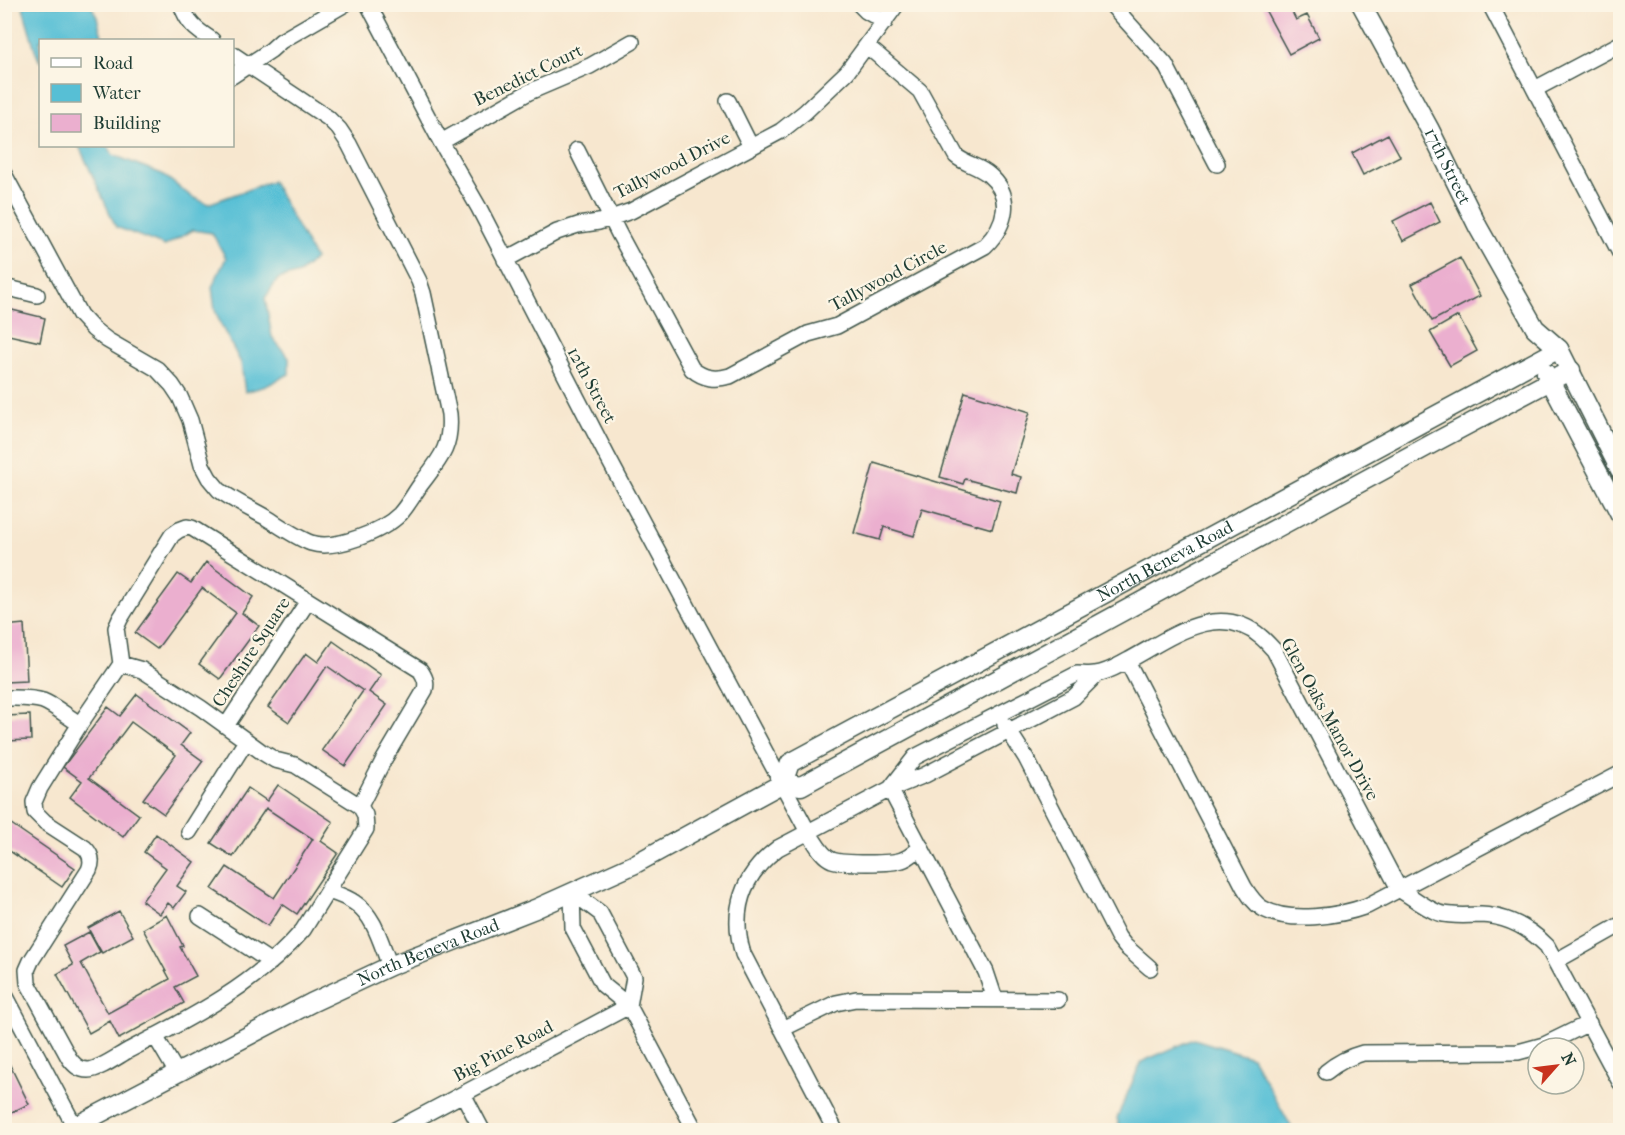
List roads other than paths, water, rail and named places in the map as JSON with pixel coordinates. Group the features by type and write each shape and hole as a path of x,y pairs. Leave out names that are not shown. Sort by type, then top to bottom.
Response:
{"main road":[{"name":"17th Street","path":"1361,4 1429,128 1478,228 1535,328 1559,350 1620,470"},
{"name":"17th Street","path":"1535,328 1539,361 1620,514"},
{"name":"North Beneva Road","path":"783,783 790,763 1559,350"},
{"name":"North Beneva Road","path":"71,1129 311,1003 390,966 535,909 633,865 783,783 801,786 1570,370"}],"street":[{"path":"181,4 188,21 195,29 210,39"},
{"path":"234,75 281,41 345,4"},
{"name":"12th Street","path":"368,4 441,142 479,208 639,516 783,783"},
{"path":"859,4 885,22"},
{"name":"Tallywood Drive","path":"505,260 557,232 578,225 599,222 631,211 781,131 805,112 847,72 897,4"},
{"path":"1111,4 1165,64 1217,164"},
{"path":"1490,4 1618,244"},
{"name":"Benedict Court","path":"441,142 529,92 590,66 632,42"},
{"path":"1534,89 1620,44"},
{"name":"Tallywood Circle","path":"612,218 692,369 711,379 730,376 808,334 837,326 985,246 995,236 1002,223 1005,208 1004,197 998,185 990,175 962,162 956,156 920,91 867,46"},
{"path":"4,174 80,315 107,340 157,369 172,385 190,420 202,465 219,490 310,543 345,542 376,531 401,513 448,443 449,414 423,293 408,258 339,129 328,118 234,55"},
{"name":"Tallywood Drive","path":"728,101 751,147"},
{"name":"Tallywood Drive","path":"577,150 612,218"},
{"path":"4,287 37,295"},
{"name":"Cheshire Square","path":"187,527 308,600 420,670 425,676 425,690 383,760 360,806 295,765 275,760 142,670 121,664 116,628 120,619 172,535 187,527"},
{"name":"Cheshire Square","path":"226,726 308,600"},
{"name":"Glen Oaks Manor Drive","path":"890,789 915,758 1077,674 1097,674 1117,667 1192,626 1208,621 1235,623 1249,628 1274,650 1399,889 1439,913 1458,916 1483,915 1510,920 1535,934 1547,946 1556,961 1620,1078"},
{"path":"1127,661 1244,887 1257,904 1274,914 1329,916 1349,913 1367,906 1620,774"},
{"path":"121,664 80,724 40,788 34,802 35,812 45,822 85,848 92,860 91,866 27,970 28,983 74,1066 81,1069 95,1069 230,994 292,943 303,930 366,829 360,806"},
{"name":"Glen Oaks Manor Drive","path":"835,1131 743,954 737,922 739,904 744,890 758,866 778,848 890,789 924,776 1074,697 1097,674"},
{"path":"4,698 35,699 46,702 80,724"},
{"path":"999,714 1031,767 1118,937 1150,968"},
{"path":"189,832 246,741"},
{"path":"783,783 808,832 825,856 832,860 893,862 908,857 921,847"},
{"path":"890,789 986,972 995,999"},
{"path":"328,891 354,902 364,910 371,919 390,966"},
{"path":"572,892 600,913 634,978 630,1006"},
{"path":"572,892 573,928 603,985 630,1006 695,1131"},
{"path":"200,916 271,962"},
{"path":"1556,961 1620,925"},
{"name":"North Beneva Road","path":"4,993 71,1129"},
{"path":"782,1029 836,1003 856,999 1058,1000"},
{"name":"Big Pine Road","path":"395,1131 630,1006"},
{"path":"1326,1072 1339,1061 1363,1053 1505,1053 1524,1050 1558,1039 1589,1023"},
{"path":"155,1036 177,1073"},
{"path":"463,1094 482,1131"}],"water":[{"path":"26,5 91,5 103,39 39,39 39,60 23,8"},
{"path":"79,147 109,147 113,155 162,174 192,197 208,204 272,181 315,259 299,273 278,279 265,298 272,337 289,358 289,374 266,386 245,392 241,363 215,310 212,287 226,258 212,233 193,230 165,246 116,227"},
{"path":"1194,1039 1252,1057 1293,1130 1120,1130 1117,1118 1141,1062"}]}
